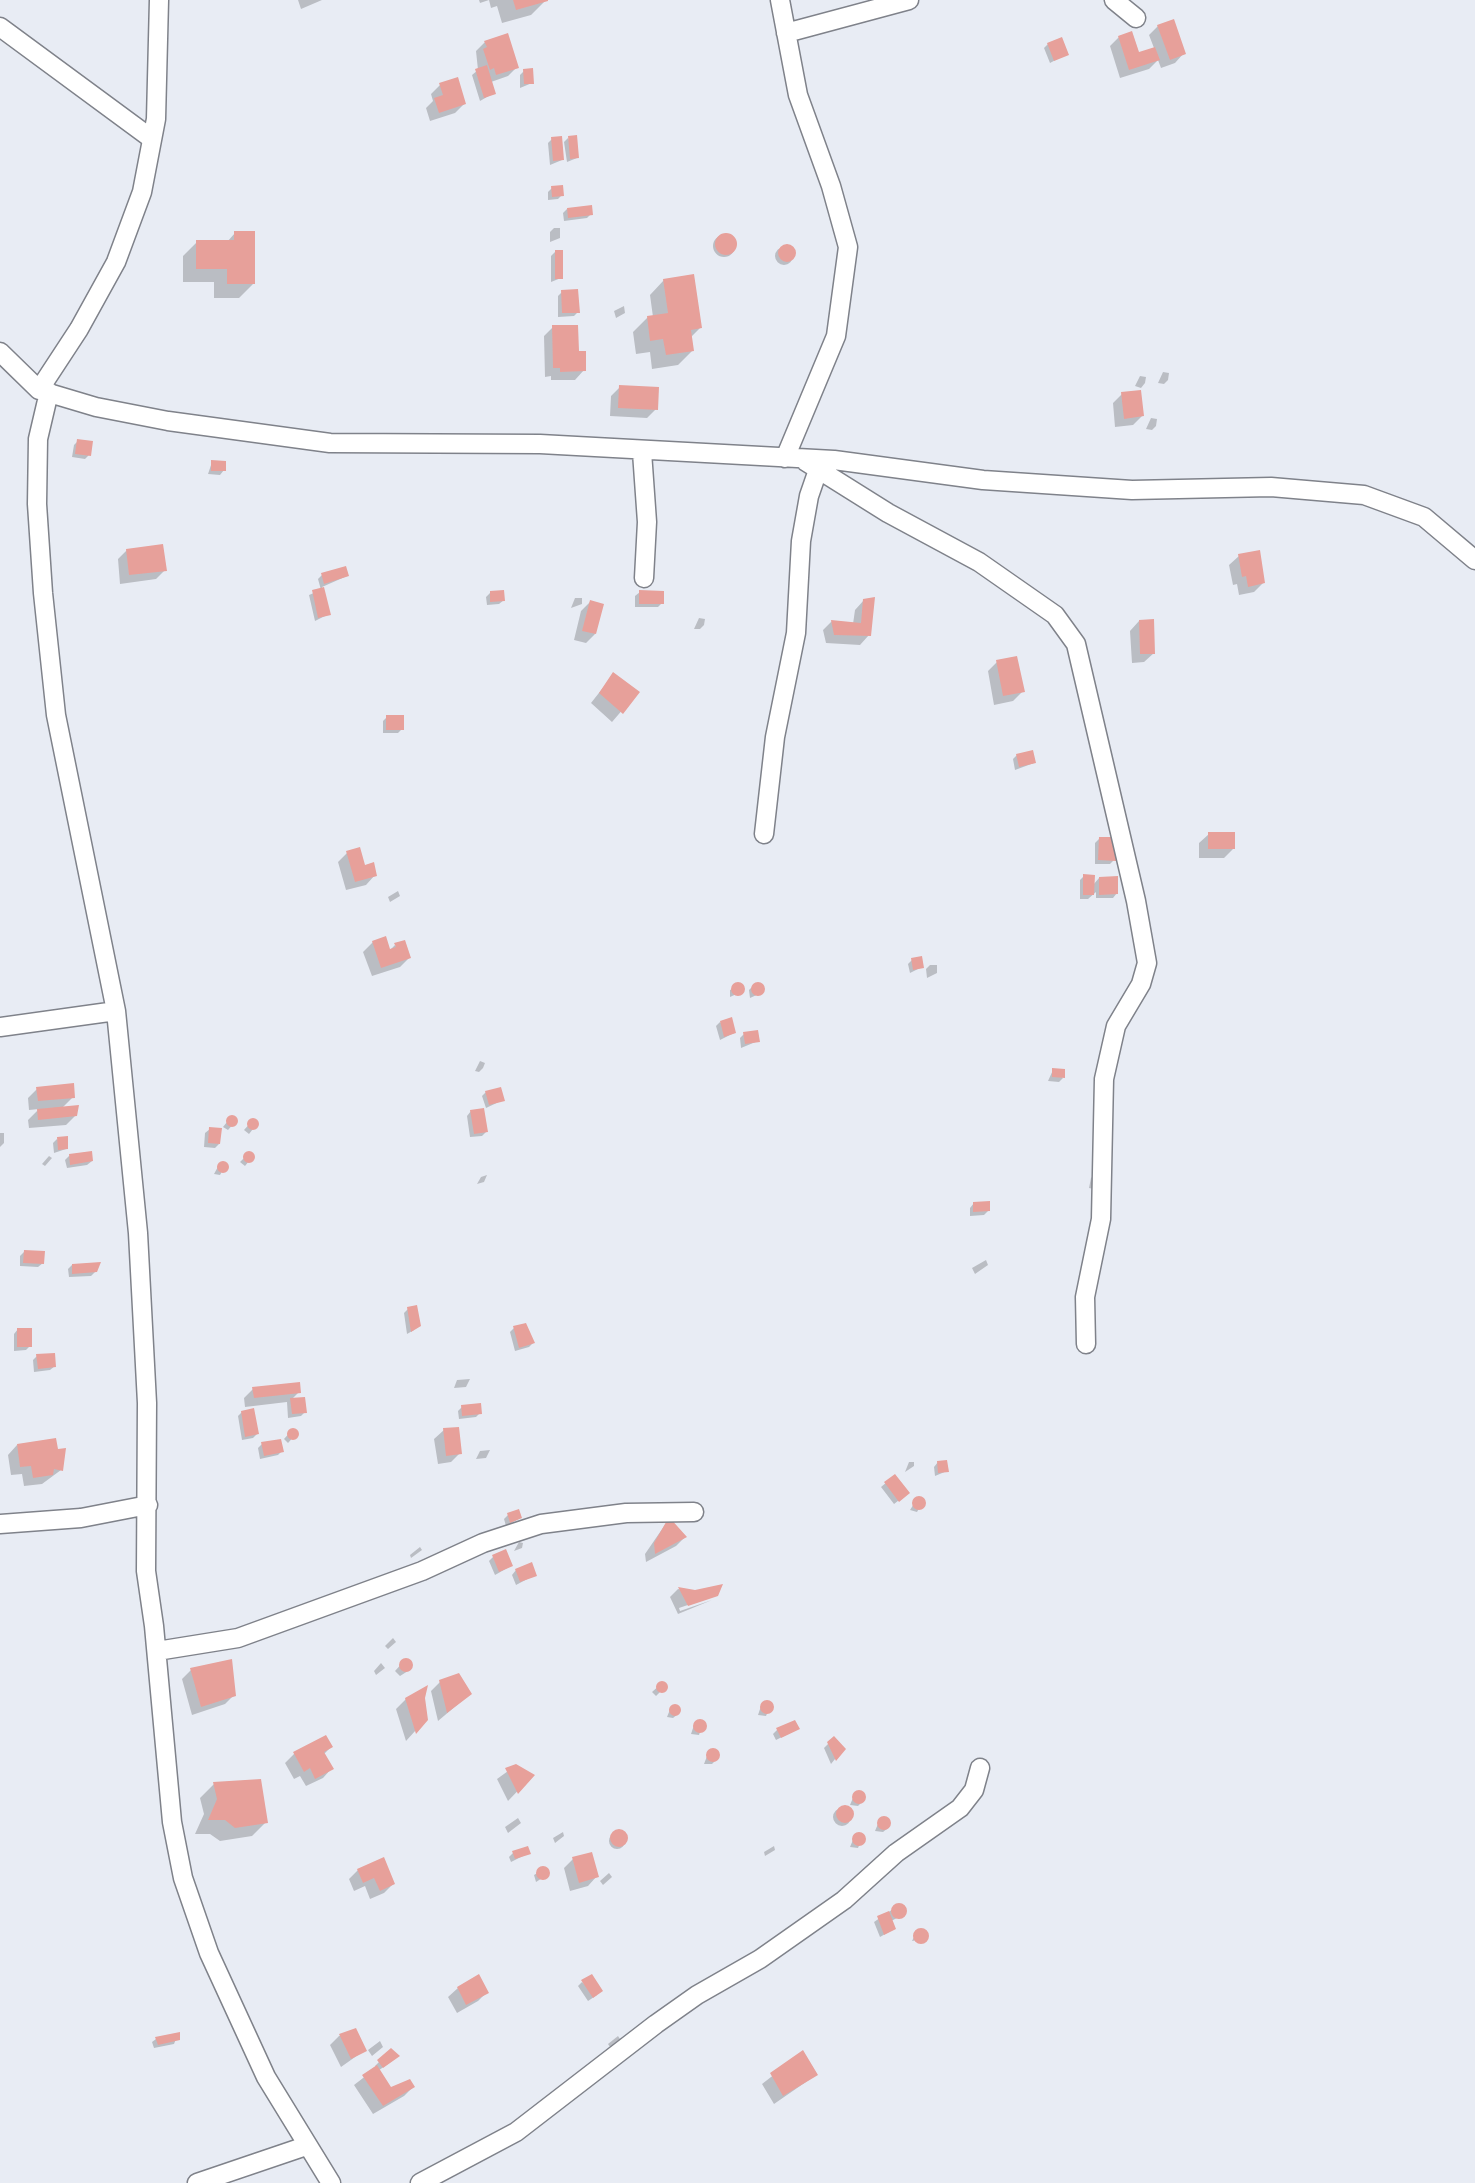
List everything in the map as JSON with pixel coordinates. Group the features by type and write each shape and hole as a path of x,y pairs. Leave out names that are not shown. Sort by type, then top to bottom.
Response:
{"street":[{"path":"159,0 156,119 142,191 116,262 44,391 38,439 37,504 56,715 116,1012 138,1233 147,1403 146,1570 157,1651 172,1822 183,1878 209,1953 266,2077 331,2183"},
{"path":"780,0 798,95 831,186 848,247 836,336 793,458"},
{"path":"786,33 909,0"},
{"path":"1114,0 1136,18"},
{"path":"0,27 152,139"},
{"path":"0,352 44,391 96,407 168,421 330,443 540,444 642,452 793,458 982,480 1132,490 1271,487 1364,495 1423,517 1475,560"},
{"path":"642,452 647,522 644,578"},
{"path":"793,458 979,562 1055,615 1076,644 1136,901 1147,963 1141,984 1116,1026 1104,1079 1101,1220 1085,1297 1086,1344"},
{"path":"764,834 775,737 796,633 801,541 809,496 818,470"},
{"path":"0,1027 116,1012"},
{"path":"0,1524 81,1518 148,1506"},
{"path":"157,1651 238,1638 422,1572 483,1543 541,1524 626,1513 694,1511"},
{"path":"420,2183 516,2132 656,2024 697,1995 760,1959 844,1900 896,1853 960,1808 974,1790 980,1768"},
{"path":"197,2183 306,2146"}],"building":[{"path":"513,0 548,0 548,1 516,10"},
{"path":"1174,19 1186,54 1170,60 1157,25"},
{"path":"1132,31 1139,52 1155,47 1160,60 1129,70 1118,36"},
{"path":"508,33 519,68 496,75 494,68 490,70 483,49 487,47 484,41"},
{"path":"1062,37 1069,55 1054,61 1047,43"},
{"path":"487,65 496,94 484,98 475,69"},
{"path":"533,68 534,84 524,84 523,69"},
{"path":"458,77 466,104 439,113 434,98 443,95 439,83"},
{"path":"577,135 579,158 570,159 568,136"},
{"path":"562,136 564,160 553,161 551,137"},
{"path":"563,185 564,196 552,197 551,186"},
{"path":"592,205 593,215 568,218 567,208"},
{"path":"234,231 255,231 255,284 227,284 227,269 196,269 196,240 234,240"},
{"path":"726,233 734,236 737,244 734,252 726,255 718,252 715,244 718,236"},
{"path":"787,244 793,247 796,253 793,259 787,262 781,259 778,253 781,247"},
{"path":"555,250 563,250 563,279 555,279"},
{"path":"694,274 702,328 691,330 694,351 666,355 663,339 650,341 647,316 668,313 663,279"},
{"path":"578,289 580,313 562,313 561,290"},
{"path":"552,325 578,325 579,351 586,351 586,371 560,372 560,368 553,368"},
{"path":"619,385 659,387 658,410 618,408"},
{"path":"1141,390 1144,416 1124,419 1121,392"},
{"path":"77,439 93,441 91,456 75,454"},
{"path":"211,460 226,461 226,471 211,471"},
{"path":"163,544 167,571 129,575 126,549"},
{"path":"1260,550 1265,583 1248,587 1246,576 1242,577 1238,554"},
{"path":"346,566 349,576 324,584 321,573"},
{"path":"324,587 331,615 318,618 312,590"},
{"path":"504,590 505,601 490,602 490,591"},
{"path":"639,590 664,591 664,604 639,604"},
{"path":"875,597 871,636 834,635 831,620 861,623 863,599"},
{"path":"590,600 604,604 596,634 582,631"},
{"path":"1154,619 1155,654 1140,654 1139,620"},
{"path":"1017,656 1025,692 1003,696 996,660"},
{"path":"613,672 640,692 623,714 599,693"},
{"path":"386,715 404,715 404,730 386,730"},
{"path":"1033,750 1036,763 1019,767 1016,754"},
{"path":"1208,832 1235,832 1235,849 1208,849"},
{"path":"1099,837 1116,837 1116,861 1098,860"},
{"path":"360,847 365,865 374,862 377,876 355,882 346,851"},
{"path":"1083,874 1095,875 1094,895 1083,895"},
{"path":"1118,876 1118,894 1099,895 1099,877"},
{"path":"386,936 390,949 396,947 394,943 405,940 411,958 381,968 372,941"},
{"path":"922,956 924,968 913,970 911,958"},
{"path":"738,982 743,984 743,994 738,996 733,994 731,989 733,984"},
{"path":"758,982 763,984 763,994 758,996 753,994 751,989 753,984"},
{"path":"732,1017 736,1033 724,1037 720,1021"},
{"path":"758,1030 760,1042 745,1044 743,1032"},
{"path":"1052,1068 1065,1069 1065,1078 1052,1077"},
{"path":"74,1083 75,1098 38,1101 36,1087"},
{"path":"501,1087 505,1101 489,1105 485,1091"},
{"path":"79,1105 77,1116 38,1120 37,1109"},
{"path":"484,1108 488,1132 474,1134 470,1110"},
{"path":"232,1115 238,1121 232,1127 226,1121"},
{"path":"248,1119 258,1119 258,1129 248,1129"},
{"path":"209,1127 222,1128 220,1144 208,1143"},
{"path":"68,1136 68,1149 58,1150 57,1137"},
{"path":"92,1151 93,1161 70,1165 69,1154"},
{"path":"244,1152 254,1152 254,1162 244,1162"},
{"path":"223,1161 229,1167 223,1173 217,1167"},
{"path":"990,1201 990,1211 973,1212 973,1202"},
{"path":"24,1250 45,1251 44,1264 23,1263"},
{"path":"101,1262 97,1272 72,1274 72,1264"},
{"path":"417,1305 421,1326 411,1332 407,1307"},
{"path":"526,1323 535,1343 519,1348 513,1326"},
{"path":"17,1328 32,1328 32,1347 17,1347"},
{"path":"55,1353 56,1367 38,1369 36,1354"},
{"path":"300,1382 301,1393 254,1398 252,1387"},
{"path":"305,1397 307,1413 292,1414 290,1398"},
{"path":"481,1403 482,1414 462,1416 461,1405"},
{"path":"254,1408 259,1434 245,1437 241,1411"},
{"path":"459,1427 462,1454 446,1456 443,1428"},
{"path":"293,1428 299,1434 293,1440 287,1434"},
{"path":"56,1438 58,1449 66,1448 63,1471 54,1469 53,1475 33,1478 31,1466 20,1467 17,1444"},
{"path":"281,1439 284,1452 264,1456 261,1442"},
{"path":"947,1460 949,1472 938,1473 937,1461"},
{"path":"895,1474 910,1493 899,1502 884,1482"},
{"path":"919,1496 924,1498 924,1508 919,1510 914,1508 912,1503 914,1498"},
{"path":"519,1509 522,1518 510,1523 507,1513"},
{"path":"669,1517 687,1537 655,1554 654,1543"},
{"path":"506,1549 513,1566 499,1572 492,1555"},
{"path":"532,1562 537,1576 520,1582 515,1569"},
{"path":"723,1584 718,1596 688,1606 678,1587 695,1590"},
{"path":"403,1658 409,1658 413,1665 409,1672 403,1672 399,1668 399,1662"},
{"path":"232,1659 236,1696 201,1707 190,1668"},
{"path":"459,1673 472,1694 447,1713 439,1680"},
{"path":"657,1682 667,1682 667,1692 657,1692"},
{"path":"428,1685 425,1698 428,1720 416,1734 405,1698"},
{"path":"764,1700 770,1700 774,1707 770,1714 764,1714 760,1710 760,1704"},
{"path":"675,1704 681,1710 675,1716 669,1710"},
{"path":"697,1719 703,1719 707,1726 703,1733 697,1733 693,1729 693,1723"},
{"path":"795,1720 800,1729 781,1738 776,1728"},
{"path":"326,1735 333,1747 324,1752 334,1769 315,1779 310,1768 304,1772 293,1752"},
{"path":"834,1736 846,1749 836,1761 827,1742"},
{"path":"710,1748 716,1748 720,1755 716,1762 710,1762 706,1758 706,1752"},
{"path":"516,1764 535,1775 518,1794 505,1768"},
{"path":"261,1779 268,1823 235,1828 225,1820 208,1820 217,1799 213,1782"},
{"path":"856,1790 862,1790 866,1797 862,1804 856,1804 852,1800 852,1794"},
{"path":"845,1805 851,1808 854,1814 851,1820 845,1823 839,1820 836,1814 839,1808"},
{"path":"881,1816 887,1816 891,1823 887,1830 881,1830 877,1826 877,1820"},
{"path":"619,1829 625,1832 628,1838 625,1844 619,1847 613,1844 610,1838 613,1832"},
{"path":"856,1832 862,1832 866,1839 862,1846 856,1846 852,1842 852,1836"},
{"path":"528,1846 531,1854 515,1859 512,1851"},
{"path":"592,1852 599,1877 579,1883 572,1857"},
{"path":"384,1857 395,1884 380,1891 374,1878 363,1883 357,1869"},
{"path":"543,1866 548,1868 548,1878 543,1880 538,1878 536,1873 538,1868"},
{"path":"899,1903 907,1911 899,1919 891,1911"},
{"path":"889,1911 896,1929 884,1935 877,1916"},
{"path":"921,1928 929,1936 921,1944 913,1936"},
{"path":"479,1974 489,1993 466,2005 457,1987"},
{"path":"592,1974 603,1991 593,1998 581,1980"},
{"path":"356,2028 367,2051 351,2059 339,2034"},
{"path":"180,2032 180,2040 158,2045 155,2037"},
{"path":"391,2048 400,2056 383,2068 377,2060"},
{"path":"803,2050 818,2075 783,2096 770,2073"},
{"path":"377,2065 391,2087 410,2079 415,2087 383,2106 362,2075"}]}
